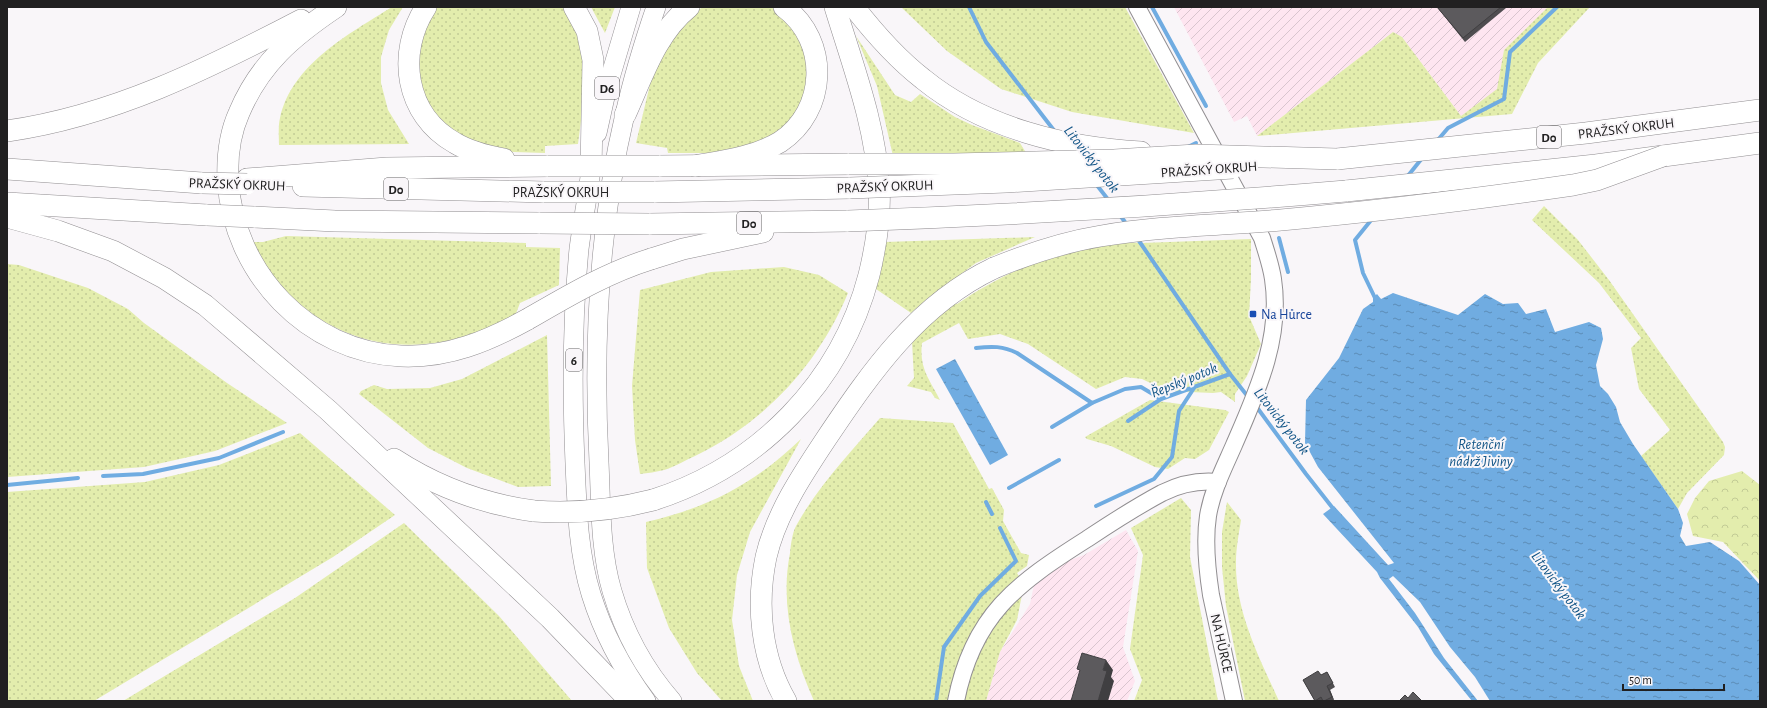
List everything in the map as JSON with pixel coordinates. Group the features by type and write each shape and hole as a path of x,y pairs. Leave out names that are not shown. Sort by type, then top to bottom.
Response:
{"highway":[{"path":"7,131 82,114 142,96 203,70 326,7"},
{"path":"336,7 307,27 277,54 252,87 238,115 229,155 229,196 231,211 243,246 255,269 266,284 286,306 314,329 347,345 382,354 418,356 450,352 488,340 598,279 624,268 683,250 806,222"},
{"path":"426,7 414,32 408,59 408,70 412,90 426,117 439,131 463,147 488,156 548,166"},
{"path":"574,7 587,31 593,60 591,171"},
{"name":"D6","path":"591,171 607,88 631,7"},
{"name":"D6","path":"625,115 643,46 656,7"},
{"path":"625,115 659,44 673,22 689,7"},
{"path":"695,166 739,157 770,148 793,132 810,108 818,80 814,50 805,30 793,14 784,7"},
{"path":"328,410 390,456 443,486 497,504 534,511 587,512 622,507 653,500 691,486 724,469 754,449 781,426 806,399 827,370 845,340 865,289 877,237 880,206 879,187 870,126 835,7"},
{"path":"854,7 890,51 924,80 960,104 986,117 1055,140 1111,149 1196,155 1337,159"},
{"name":"PRAŽSKÝ OKRUH","path":"7,170 202,183 247,182 544,192 654,192 850,188 1022,182 1196,171 1337,159 1586,133 1760,110"},
{"name":"6","path":"625,115 606,218 598,314 598,444 604,547 612,590 624,624 640,656 672,701"},
{"name":"D0","path":"7,203 334,221 649,224 848,221 1024,214 1198,203 1487,177 1760,143"},
{"path":"247,182 387,168 1060,162 1150,159 1196,155"},
{"path":"786,701 770,663 762,627 762,585 766,556 772,538 794,489 849,404 886,354 919,320 949,295 978,276 1020,258 1088,238 1136,231 1280,220 1403,208 1565,186 1597,180 1663,156"},
{"name":"6","path":"591,171 579,248 575,322 574,409 580,539 586,576 603,628 619,660 646,701"},
{"path":"7,217 58,231 113,251 164,278 204,305 328,410 550,618 630,701"}],"main road":[{"name":"NA HŮRCE","path":"1137,7 1262,238 1273,278 1275,317 1272,343 1264,372 1242,428 1218,482 1211,504 1207,530 1209,578 1234,701"},
{"path":"956,701 962,672 973,644 1005,599 1027,579 1058,557 1162,493 1178,486 1194,482 1218,482"}],"shaded area":[{"path":"1174,7 1548,7 1504,50 1498,89 1461,116 1402,37 1393,32 1257,136 1247,116 1234,122"},
{"path":"1126,530 1138,551 1123,647 1135,681 1127,701 986,701 1000,652 1030,604 1035,580 1064,562 1084,555"}],"green space":[{"path":"392,7 403,7 389,30 381,57 381,83 388,110 409,144 279,145 280,118 286,99 309,66 324,52 358,28"},
{"path":"435,7 565,7 570,13 588,67 578,144 545,146 545,153 514,152 491,149 446,128 422,97 417,47"},
{"path":"591,7 615,7 605,33"},
{"path":"703,7 773,7 777,9 809,52 805,103 772,140 715,153 668,153 667,148 636,143 652,76 664,47 693,13"},
{"path":"901,7 1125,7 1194,133 1072,112 1001,89 947,51"},
{"path":"1548,7 1590,7 1538,63 1512,114 1257,136 1393,32 1402,37 1461,116 1497,89 1504,50"},
{"path":"856,36 895,95 911,102 920,94 955,117 1020,143 1028,156 893,156 877,86"},
{"path":"1544,206 1578,240 1609,280 1723,442 1725,447 1724,455 1687,493 1678,509 1641,456 1670,430 1639,389 1631,348 1641,338 1599,283 1532,220"},
{"path":"286,236 526,243 526,247 560,248 559,285 520,303 515,316 482,331 455,339 429,344 403,345 378,342 354,335 330,325 308,311 282,287 268,268 253,242 263,242"},
{"path":"1035,237 976,263 928,298 911,313 876,289 885,242"},
{"path":"1251,239 1249,316 1261,344 1247,376 1235,394 1235,402 1221,392 1167,391 1142,379 1125,377 1096,389 1028,344 1000,334 968,339 959,323 922,343 921,352 923,366 940,400 935,398 931,392 907,386 914,378 912,342 936,318 955,303 957,304 998,279 1021,268 1069,251 1093,246 1118,243"},
{"path":"7,264 19,265 88,288 128,309 144,323 227,383 287,423 215,451 144,467 7,477"},
{"path":"784,267 819,275 848,293 836,319 805,367 786,389 766,408 744,426 720,442 672,467 661,471 640,474 635,440 632,386 640,290 711,272"},
{"path":"547,335 551,486 518,487 467,468 428,448 359,394 361,391 374,385 387,389 430,388 462,379"},
{"path":"1150,400 1225,410 1229,412 1209,450 1195,459 1185,458 1168,469 1155,467 1111,446 1087,439 1085,437"},
{"path":"880,418 953,423 989,489 992,488 1004,510 1003,521 1021,553 1029,555 1027,566 1017,573 1024,584 1017,620 1000,652 986,701 814,701 800,665 790,628 787,591 787,572 794,532 796,526 814,497"},
{"path":"300,433 395,515 333,557 94,701 7,701 7,492 145,482 219,465"},
{"path":"801,439 750,532 737,575 732,620 739,666 753,701 722,701 697,673 669,628 647,568 646,522 691,509 730,492 766,469"},
{"path":"1742,471 1760,485 1760,581 1723,542 1693,536 1687,514 1695,498 1709,481"},
{"path":"1181,498 1191,510 1190,557 1218,701 1134,701 1142,680 1130,649 1143,555 1131,528"},
{"path":"1227,502 1241,520 1236,562 1239,598 1256,651 1279,701 1245,701 1226,606 1222,567 1222,532"},
{"path":"404,523 499,616 572,701 123,701 295,598"}],"water":[{"name":"Retenční nádrž Jiviny","path":"1393,293 1458,315 1485,294 1503,304 1518,303 1526,314 1546,309 1555,332 1589,322 1601,328 1603,339 1596,365 1600,386 1608,394 1616,407 1620,422 1633,444 1678,509 1683,523 1680,536 1686,546 1710,542 1739,561 1760,585 1760,701 1490,701 1475,677 1450,647 1420,602 1393,576 1389,579 1415,613 1444,658 1478,701 1472,701 1434,654 1418,627 1377,572 1323,514 1334,506 1388,565 1394,563 1318,467 1305,443 1306,400 1339,358 1363,309 1373,302 1373,298 1377,294 1381,299"},
{"path":"955,359 1008,455 990,465 936,369"}],"building":[{"path":"1437,7 1501,7 1463,38"},
{"path":"1082,653 1106,660 1103,670 1107,671 1098,701 1071,701 1080,670 1077,669"},
{"path":"1318,671 1321,675 1327,672 1333,683 1327,686 1332,697 1324,701 1321,697 1315,701 1303,680"},
{"path":"1413,692 1422,701 1399,701 1405,695 1408,698"}],"waterway":[{"name":"Litovický potok","path":"969,7 986,42 1056,133"},
{"path":"1152,7 1206,106"},
{"path":"1437,141 1448,128 1504,99 1510,52 1557,7"},
{"path":"1188,147 1196,143"},
{"path":"1407,177 1423,157"},
{"name":"Litovický potok","path":"1096,184 1110,202"},
{"name":"Litovický potok","path":"1119,214 1128,226"},
{"path":"1372,219 1355,240 1363,273 1376,300"},
{"name":"Litovický potok","path":"1137,238 1230,374 1249,398"},
{"path":"1279,238 1288,272"},
{"path":"976,348 997,347 1017,353 1092,403 1125,389 1141,387 1161,399"},
{"name":"Řepský potok","path":"1128,421 1161,399 1230,374"},
{"path":"1096,506 1154,479 1172,457 1179,411 1194,388"},
{"path":"1052,427 1092,403"},
{"name":"Litovický potok","path":"1256,406 1335,511"},
{"path":"103,476 143,474 219,458 283,432"},
{"name":"Řepský potok","path":"1009,488 1059,460"},
{"path":"7,485 78,478"},
{"name":"Řepský potok","path":"986,502 992,514"},
{"name":"Řepský potok","path":"936,701 944,647 980,596 1016,561 1000,528"}],"place":[{"name":"Na Hůrce","path":"1253,314"}]}
